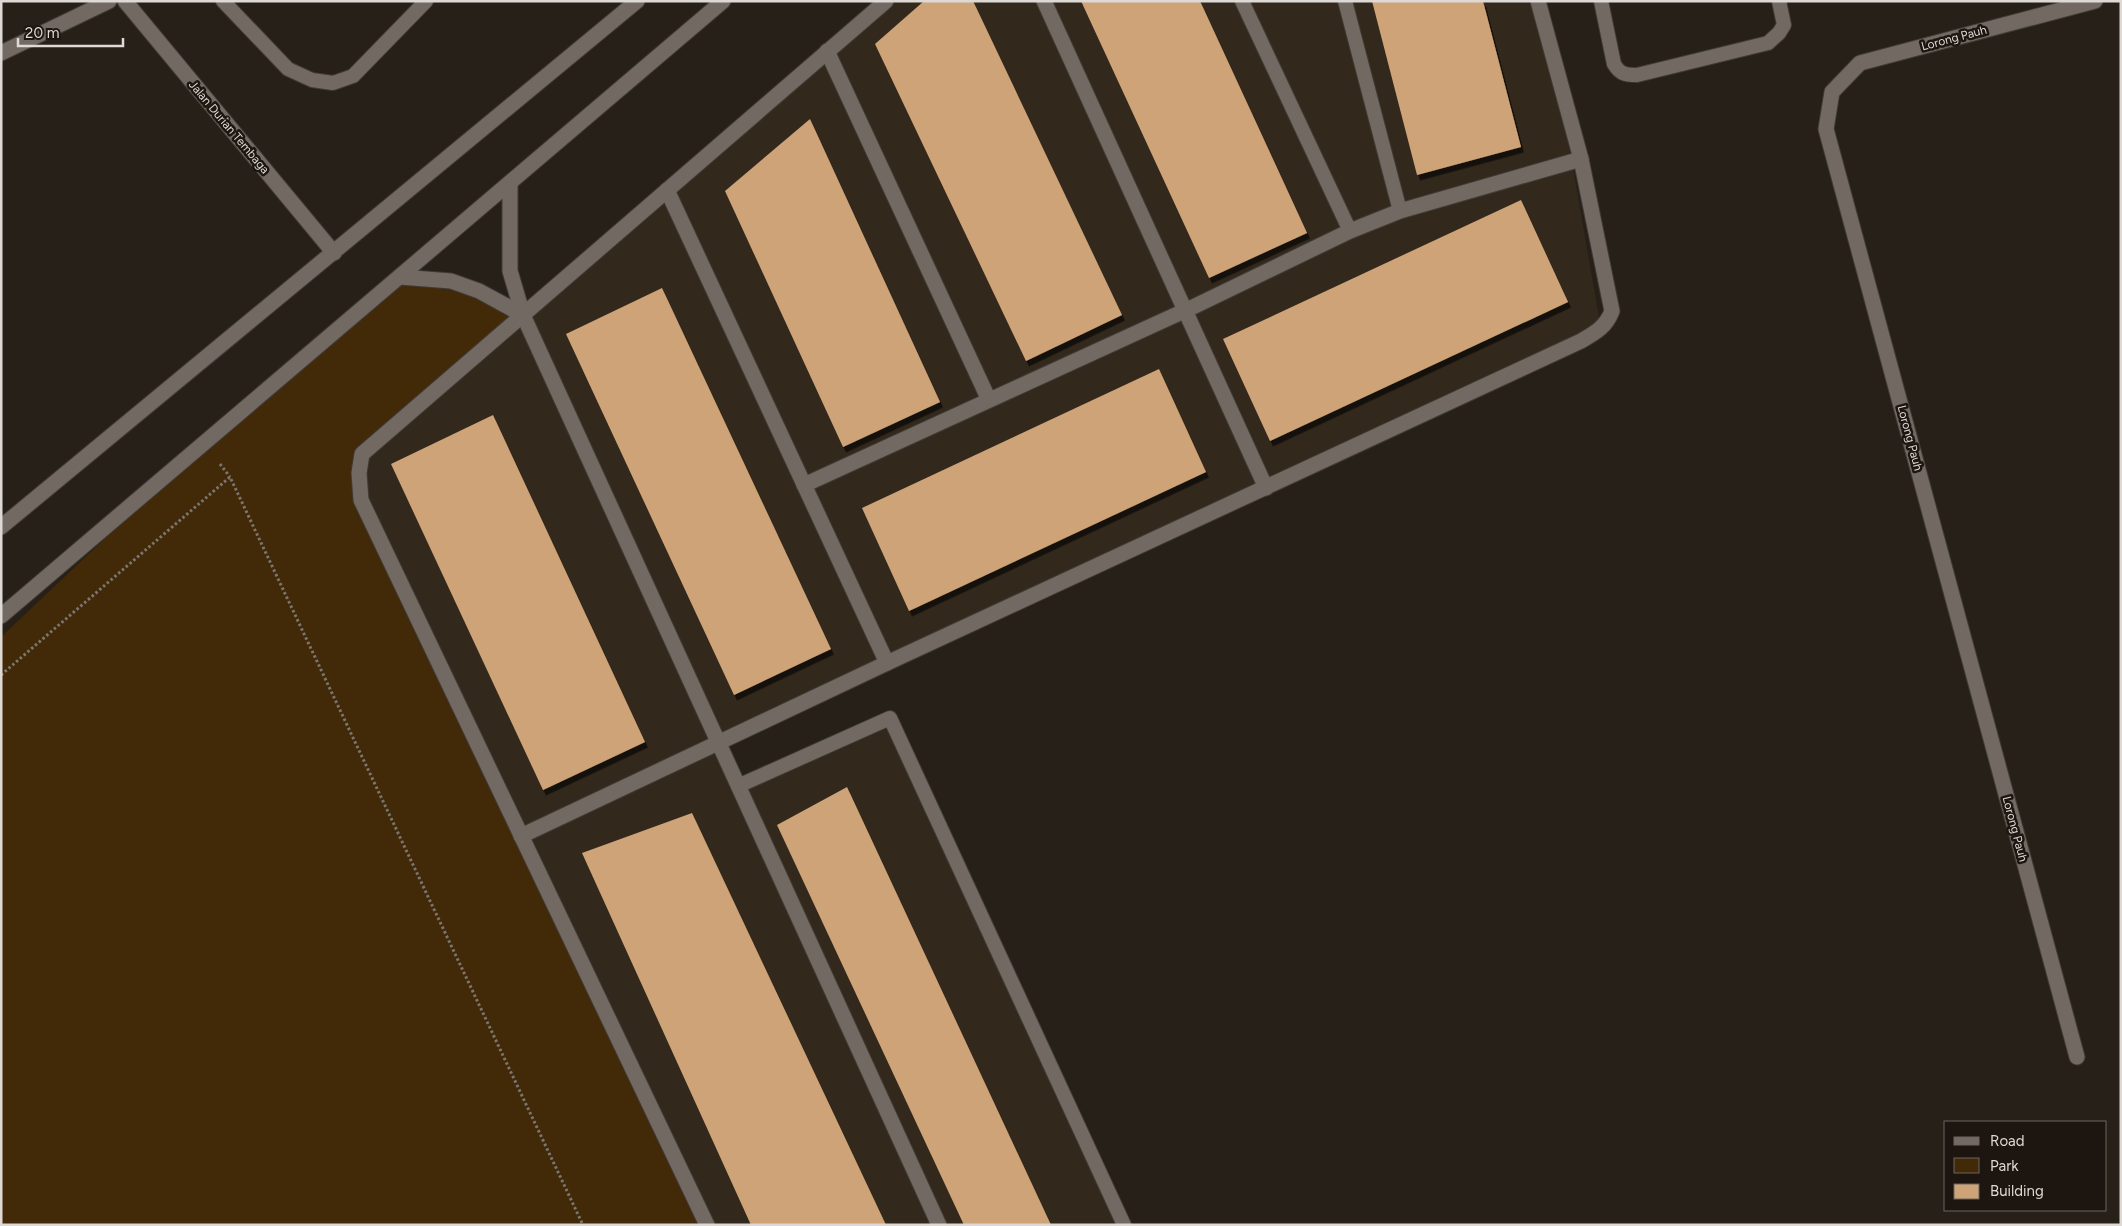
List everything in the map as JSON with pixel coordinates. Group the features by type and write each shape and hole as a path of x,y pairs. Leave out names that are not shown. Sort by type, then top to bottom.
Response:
{"street":[{"path":"1,53 109,1"},
{"name":"Jalan Durian Tembaga","path":"125,1 334,253"},
{"path":"1,527 637,1"},
{"path":"1,616 723,1"},
{"path":"707,1225 361,500 359,473 362,454 886,1"},
{"path":"1044,1 1266,488"},
{"path":"521,836 887,663 1582,341 1601,329 1608,321 1612,311 1581,159 1538,1"},
{"name":"Lorong Pauh","path":"2077,1057 1826,129 1832,92 1860,62 2095,1"},
{"path":"827,51 989,400"},
{"path":"804,485 1350,232 1400,211 1581,159"},
{"path":"510,183 510,271 523,315 939,1225"},
{"path":"667,190 887,663"},
{"path":"400,276 451,281 479,291 523,315"}],"lane":[{"path":"223,1 288,69 312,80 333,82 353,76 426,1"},
{"path":"1242,1 1350,232"},
{"path":"1345,1 1400,211"},
{"path":"1601,1 1614,64 1619,72 1637,75 1768,42 1779,33 1784,25 1779,1"},
{"path":"738,786 890,718 1124,1225"}],"path":[{"path":"1,675 230,477 583,1225"}],"shaded area":[{"path":"889,1 1544,1 1601,329 718,742 738,786 890,718 1124,1225 707,1225 361,500 362,454"}],"green space":[{"path":"400,277 432,281 523,315 362,454 361,500 707,1225 1,1225 1,637 227,423"}],"building":[{"path":"924,1 973,1 1122,315 1026,361 875,44"},
{"path":"1081,1 1200,1 1307,233 1209,278"},
{"path":"1372,1 1483,1 1521,147 1417,175"},
{"path":"810,119 940,402 843,447 725,191"},
{"path":"1521,200 1568,302 1270,441 1223,339"},
{"path":"662,288 831,649 734,695 566,334"},
{"path":"1159,369 1206,472 909,611 862,508"},
{"path":"493,415 645,742 543,790 391,464"},
{"path":"847,787 1051,1225 964,1225 777,825"},
{"path":"692,813 886,1225 751,1225 582,853"}]}
